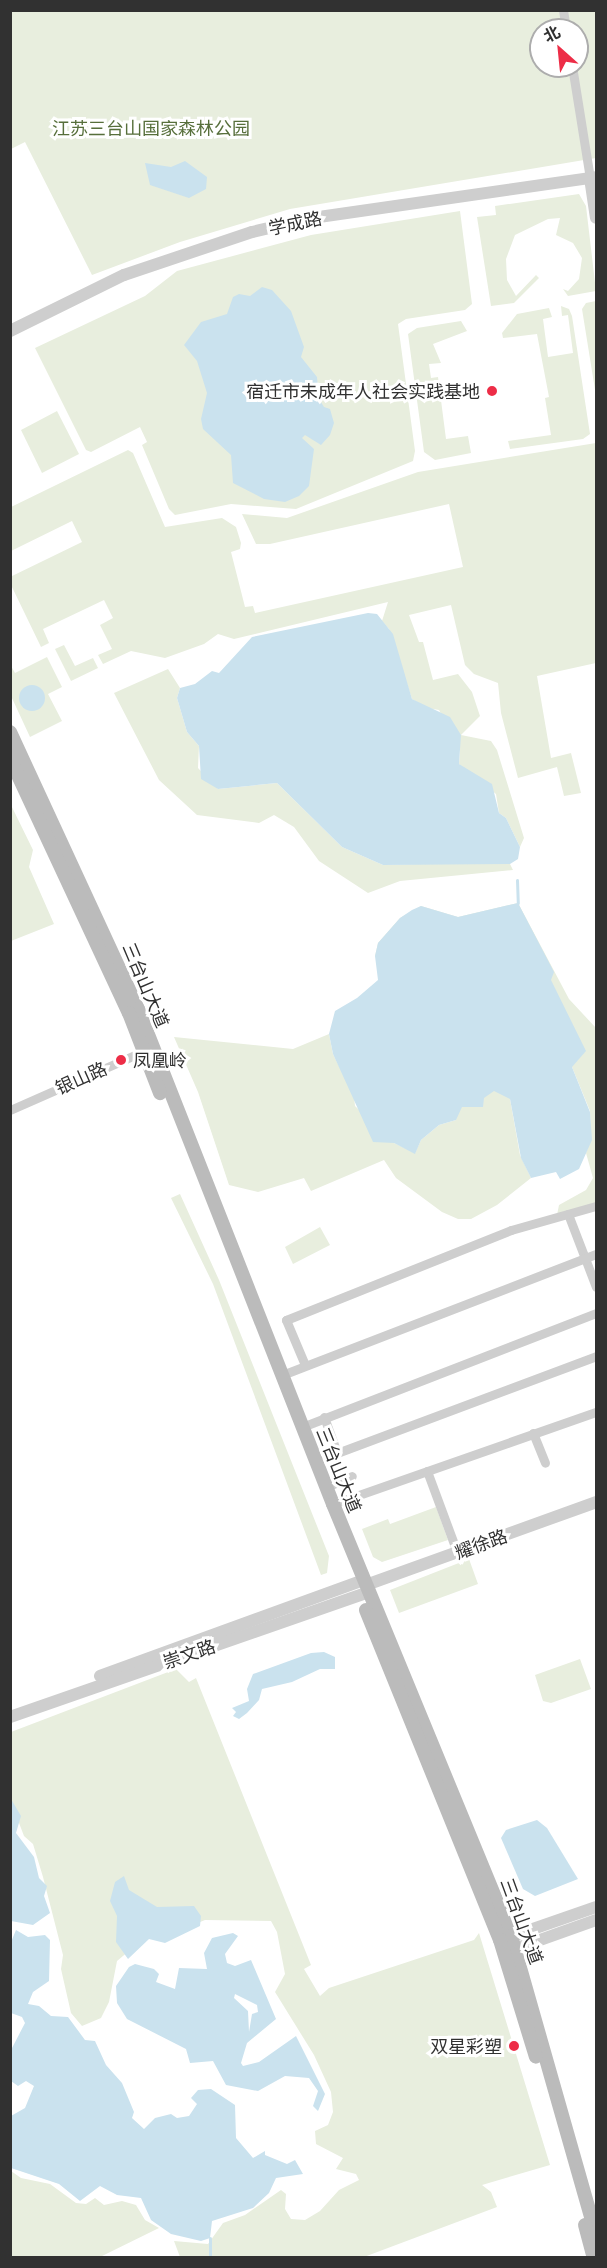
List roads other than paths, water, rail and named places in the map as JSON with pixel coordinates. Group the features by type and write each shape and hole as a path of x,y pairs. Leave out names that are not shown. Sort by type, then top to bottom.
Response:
{"main road":[{"name":"三台山大道","path":"11,735 148,1049 282,1375 363,1587"},
{"name":"三台山大道","path":"10,758 148,1049 508,1944 597,2235"},
{"name":"三台山大道","path":"508,1944 594,2258"}],"street":[{"path":"574,78 593,178 597,218"},
{"name":"学成路","path":"10,331 124,275 252,232 312,218 593,178"},
{"name":"银山路","path":"10,1110 148,1049"},
{"path":"305,1365 286,1320 511,1230 597,1206"},
{"path":"568,1214 597,1287"},
{"path":"282,1375 597,1254"},
{"path":"302,1427 597,1313"},
{"path":"324,1417 337,1453 597,1356"},
{"path":"333,1504 597,1412"},
{"path":"532,1433 545,1463"},
{"path":"427,1471 457,1552"},
{"path":"326,1487 352,1476"},
{"name":"耀徐路","path":"363,1587 597,1502"},
{"name":"崇文路","path":"10,1708 363,1587"},
{"name":"崇文路","path":"10,1717 363,1587"},
{"path":"508,1944 597,1907"},
{"path":"508,1944 597,1920"}],"water":[{"path":"185,161 207,177 206,189 189,198 150,185 145,163 171,167"},
{"path":"262,287 272,290 291,311 304,347 301,357 317,377 319,399 324,407 330,409 334,423 330,435 321,445 305,435 302,438 314,449 309,486 299,496 285,502 264,499 233,483 231,455 203,429 201,419 207,393 197,361 184,345 201,322 227,314 233,297 239,294 250,296"},
{"path":"368,613 377,614 393,634 412,699 450,717 461,735 459,764 492,784 499,813 506,818 520,847 518,859 510,864 383,865 342,847 277,783 218,789 201,779 199,746 187,732 177,698 180,688 195,684 212,671 219,673 252,637"},
{"path":"32,685 41,689 45,698 41,707 32,711 23,707 19,698 23,689"},
{"path":"518,903 554,972 551,980 586,1051 572,1067 590,1112 592,1140 579,1169 560,1179 556,1172 531,1178 521,1158 510,1099 494,1091 484,1098 483,1107 462,1107 456,1120 439,1125 421,1140 415,1154 394,1143 373,1142 333,1054 329,1034 335,1011 357,998 378,980 375,956 378,943 400,918 412,910 421,906 458,917"},
{"path":"324,1652 335,1657 335,1669 320,1669 292,1682 262,1689 259,1700 247,1713 239,1719 233,1716 236,1712 232,1708 249,1701 247,1689 253,1674 311,1653"},
{"path":"11,1799 21,1816 16,1833 34,1857 39,1878 47,1886 44,1896 50,1913 33,1925 11,1921"},
{"path":"537,1820 547,1828 578,1879 535,1896 523,1889 501,1838 506,1830"},
{"path":"124,1876 129,1890 157,1907 194,1906 201,1916 200,1926 165,1943 149,1939 128,1959 116,1942 117,1916 110,1901 115,1882"},
{"path":"16,1930 28,1937 45,1935 50,1940 49,1981 33,1992 28,2004 39,2006 51,2016 68,2017 85,2040 95,2041 106,2065 122,2083 134,2112 132,2118 144,2129 155,2118 171,2114 177,2118 189,2116 197,2104 191,2098 198,2090 211,2089 235,2105 236,2138 253,2158 265,2151 265,2155 287,2164 295,2160 303,2174 276,2178 269,2193 253,2208 212,2221 210,2238 201,2241 171,2234 151,2220 141,2198 117,2195 100,2186 80,2201 59,2184 11,2168 11,2116 25,2108 34,2086 26,2081 18,2086 11,2081 11,2050 25,2023 22,2017 11,2013 11,1942"},
{"path":"233,1933 238,1936 225,1954 227,1963 235,1966 251,1960 276,2019 247,2043 241,2063 243,2066 259,2062 296,2036 325,2094 318,2111 313,2106 318,2091 309,2078 285,2076 258,2091 226,2085 213,2061 190,2063 186,2049 127,2019 117,2003 116,1986 129,1967 135,1964 154,1969 159,1974 156,1982 175,1989 179,1968 207,1969 204,1953 212,1938","holes":["235,1994 257,2005 258,2012 252,2014 249,2032 248,2011 234,1998"]}],"waterway":[{"path":"517,880 518,903"},
{"path":"210,2238 210,2258"}],"place":[{"name":"宿迁市未成年人社会实践基地","path":"492,391"},
{"name":"凤凰岭","path":"121,1060"},
{"name":"双星彩塑","path":"514,2046"}],"park label":[{"name":"江苏三台山国家森林公园","path":"151,128"}]}
